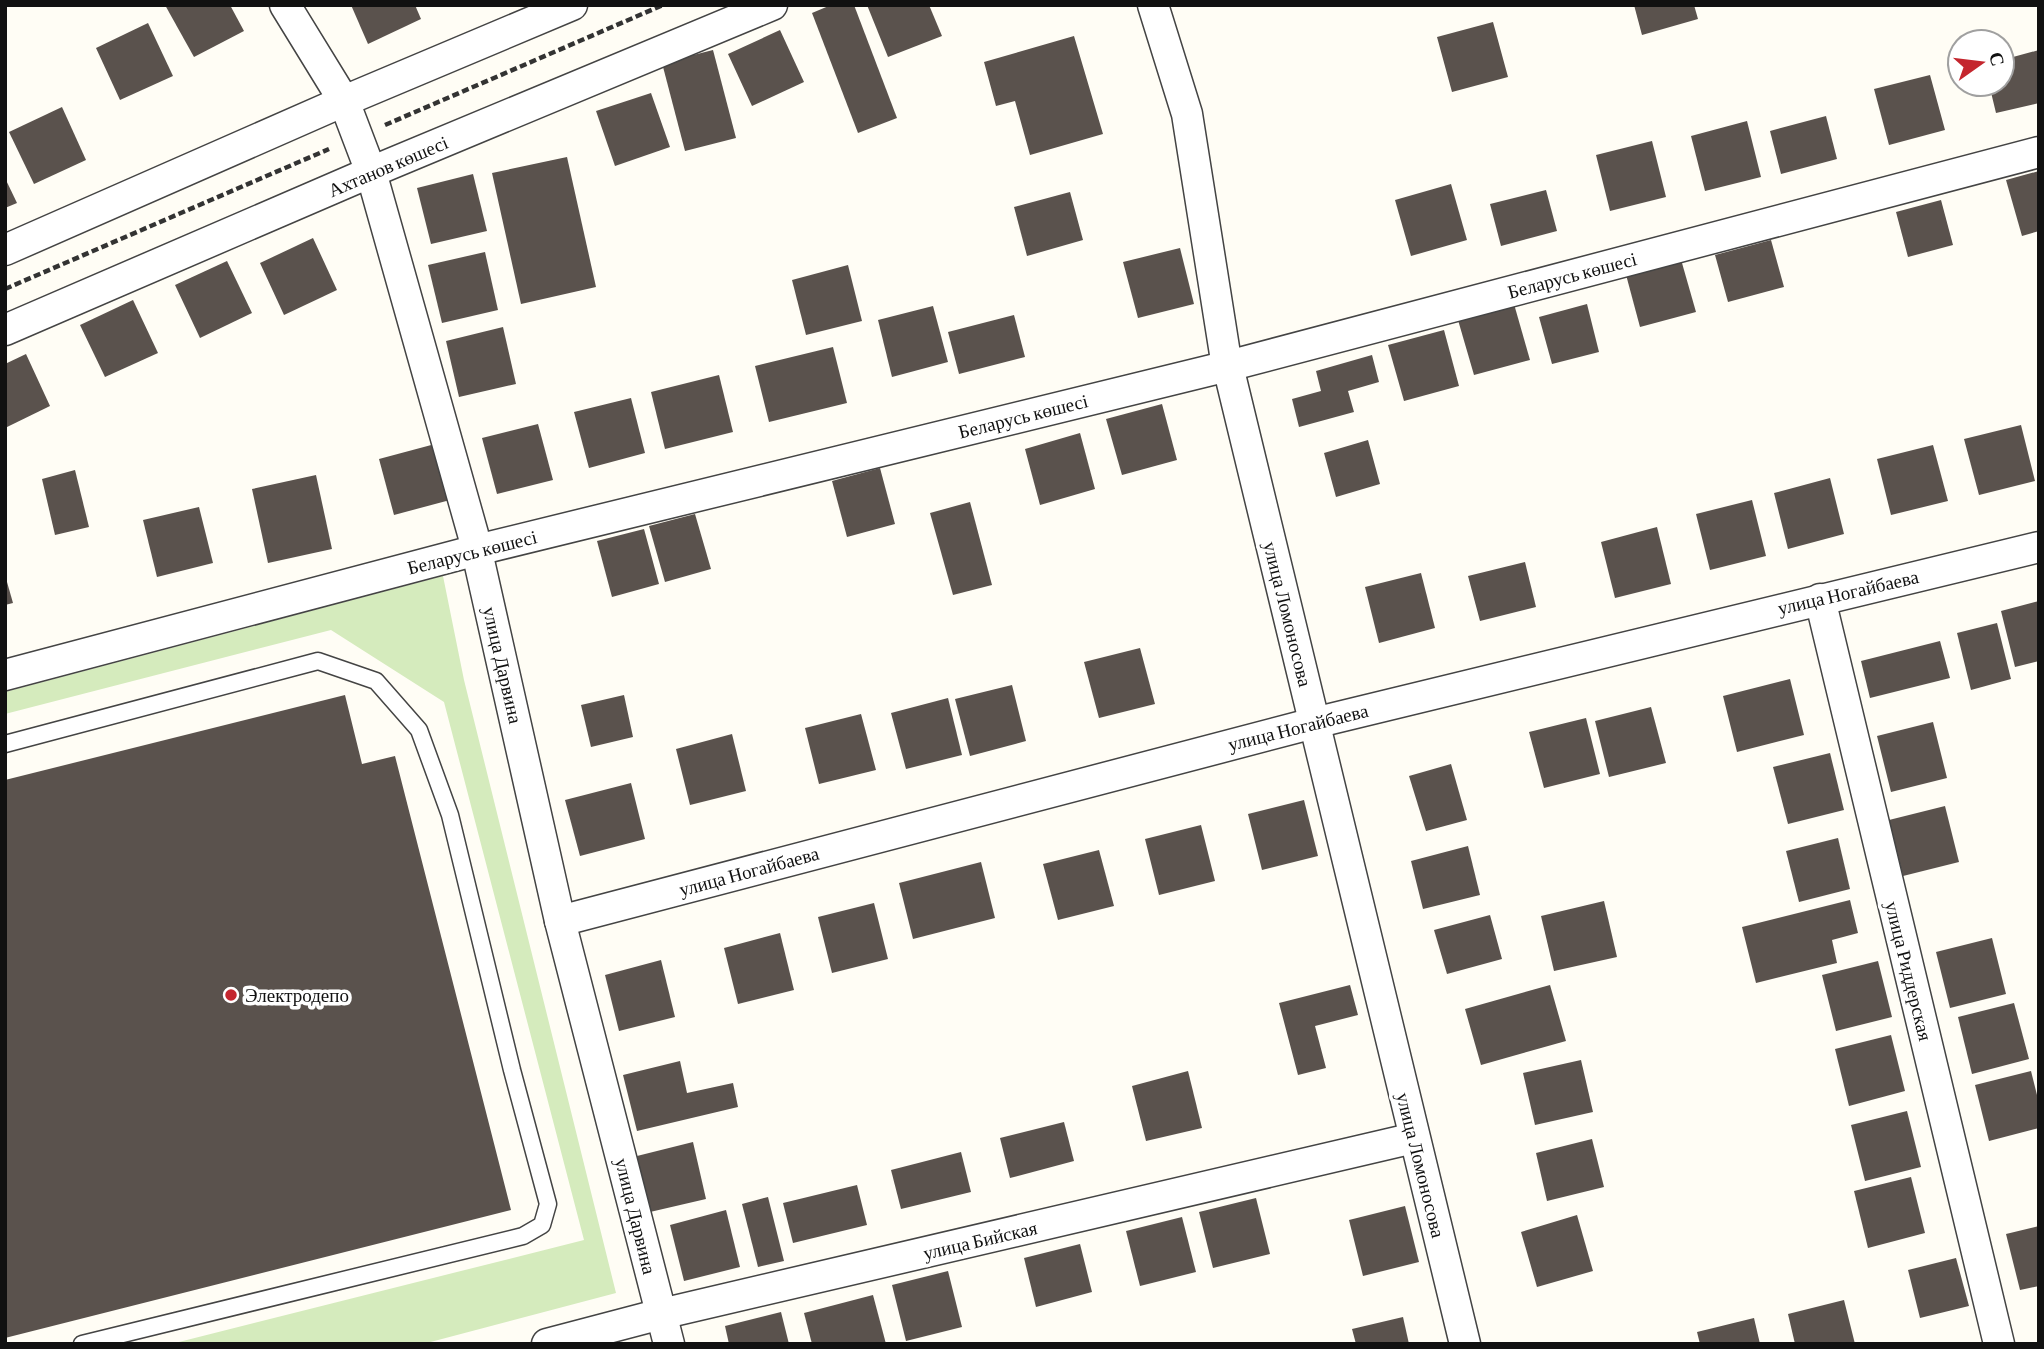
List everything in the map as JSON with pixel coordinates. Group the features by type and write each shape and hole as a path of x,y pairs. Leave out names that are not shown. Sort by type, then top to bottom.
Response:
{"street":[{"name":"улица Дарвина","path":"285,5 344,102 371,172 477,550 560,921 669,1344"},
{"path":"5,250 572,5"},
{"name":"Ахтанов көшесі","path":"5,330 371,172 772,5"},
{"name":"улица Ломоносова","path":"1153,5 1187,114 1228,366 1465,1344"},
{"name":"Беларусь көшесі","path":"5,675 477,550 1228,366 2039,152"},
{"name":"улица Ногайбаева","path":"560,921 1314,723 2039,547"},
{"name":"улица Риддерская","path":"1820,599 1999,1344"},
{"name":"улица Бийская","path":"547,1344 661,1314 1415,1138"}],"lane":[{"path":"5,744 318,662 376,681 419,730 450,815 512,1070 548,1204 542,1225 523,1236 82,1344"}],"green space":[{"path":"443,576 464,680 616,1293 423,1344 171,1344 584,1240 444,702 331,630 5,714 5,692"}],"building":[{"path":"165,5 230,5 244,31 194,57"},
{"path":"351,5 415,5 421,19 368,44"},
{"path":"831,5 854,5 897,118 858,133 812,13"},
{"path":"867,5 929,5 942,36 888,57"},
{"path":"1634,5 1694,5 1698,19 1642,35"},
{"path":"1493,22 1508,77 1452,92 1437,37"},
{"path":"148,23 173,76 120,100 96,48"},
{"path":"780,30 804,82 752,106 728,54"},
{"path":"1074,36 1103,134 1030,155 1015,101 996,106 984,62"},
{"path":"713,50 736,138 685,151 662,63"},
{"path":"2039,50 2039,103 1996,113 1992,98 2016,98 2016,56"},
{"path":"1930,75 1945,130 1889,145 1874,89"},
{"path":"651,93 670,147 615,166 596,111"},
{"path":"62,107 86,160 34,184 9,132"},
{"path":"1826,116 1837,159 1781,174 1770,131"},
{"path":"1747,121 1761,177 1705,191 1691,136"},
{"path":"1652,141 1666,197 1610,211 1596,155"},
{"path":"567,157 596,287 521,304 492,173"},
{"path":"2039,171 2039,231 2022,236 2006,180"},
{"path":"473,174 487,231 431,244 417,188"},
{"path":"5,178 17,203 5,208"},
{"path":"1451,184 1467,240 1411,256 1395,200"},
{"path":"1546,190 1557,231 1501,246 1490,204"},
{"path":"1070,192 1083,240 1027,256 1014,207"},
{"path":"1941,200 1953,245 1908,257 1896,212"},
{"path":"313,238 337,290 284,315 260,263"},
{"path":"1771,240 1784,287 1728,302 1715,255"},
{"path":"1180,248 1194,304 1138,318 1123,262"},
{"path":"485,252 498,310 442,323 428,265"},
{"path":"1680,256 1696,312 1640,327 1625,271"},
{"path":"227,261 252,313 200,338 175,285"},
{"path":"848,265 862,321 806,335 792,280"},
{"path":"133,300 158,353 105,377 80,325"},
{"path":"1514,304 1530,360 1474,375 1458,320"},
{"path":"1587,304 1599,352 1552,364 1539,317"},
{"path":"933,306 948,362 892,377 878,320"},
{"path":"1014,315 1025,357 959,374 948,332"},
{"path":"503,327 516,384 459,397 446,341"},
{"path":"1444,330 1459,386 1404,401 1388,345"},
{"path":"833,347 847,403 769,422 755,366"},
{"path":"26,354 50,406 5,428 5,364"},
{"path":"1372,355 1379,382 1348,391 1354,412 1299,427 1292,399 1321,391 1316,371"},
{"path":"719,375 733,432 665,449 651,392"},
{"path":"631,398 645,453 589,468 574,412"},
{"path":"1162,404 1177,460 1122,475 1106,419"},
{"path":"538,424 553,480 497,494 482,438"},
{"path":"2021,425 2035,481 1979,495 1964,439"},
{"path":"1080,433 1095,489 1040,505 1025,449"},
{"path":"1368,440 1380,484 1336,497 1324,453"},
{"path":"435,444 450,500 394,515 379,459"},
{"path":"1933,445 1948,501 1891,515 1877,459"},
{"path":"880,468 895,524 847,537 832,481"},
{"path":"75,470 89,527 55,535 42,479"},
{"path":"316,475 332,549 268,563 252,489"},
{"path":"1830,478 1844,534 1788,549 1774,493"},
{"path":"1752,500 1766,556 1710,570 1696,514"},
{"path":"970,502 992,585 953,595 930,513"},
{"path":"199,507 213,563 157,577 143,520"},
{"path":"695,514 711,569 665,582 649,526"},
{"path":"1657,527 1671,584 1615,598 1601,542"},
{"path":"644,529 659,584 612,597 597,541"},
{"path":"1525,562 1536,607 1480,621 1468,576"},
{"path":"1421,573 1435,628 1379,643 1365,587"},
{"path":"5,575 13,603 5,605"},
{"path":"2039,601 2039,661 2015,667 2001,611"},
{"path":"1997,623 2011,679 1971,690 1957,633"},
{"path":"1940,641 1950,678 1870,698 1861,661"},
{"path":"1140,648 1155,704 1099,718 1084,662"},
{"path":"1790,679 1804,735 1737,752 1723,696"},
{"path":"1012,685 1026,741 970,756 955,699"},
{"name":"Электродепо","path":"345,695 362,764 395,756 511,1210 5,1338 5,780"},
{"path":"624,695 633,737 591,747 581,705"},
{"path":"948,698 962,755 906,769 891,713"},
{"path":"1651,707 1666,763 1609,777 1595,721"},
{"path":"861,714 876,770 819,784 805,728"},
{"path":"1586,718 1600,774 1544,788 1529,732"},
{"path":"1933,722 1947,778 1891,792 1877,736"},
{"path":"732,734 746,791 690,805 676,749"},
{"path":"1830,753 1844,810 1788,824 1773,767"},
{"path":"1451,764 1467,820 1426,831 1409,776"},
{"path":"631,783 645,839 580,856 565,800"},
{"path":"1304,800 1318,856 1262,870 1248,814"},
{"path":"1945,806 1959,862 1903,876 1889,820"},
{"path":"1201,825 1215,881 1159,895 1145,839"},
{"path":"1838,838 1850,889 1799,902 1786,851"},
{"path":"1468,846 1480,895 1423,909 1411,861"},
{"path":"1099,850 1114,906 1058,920 1043,864"},
{"path":"981,862 995,918 913,939 899,883"},
{"path":"1850,900 1858,933 1832,940 1837,963 1756,983 1742,927"},
{"path":"1604,901 1617,957 1554,971 1541,916"},
{"path":"874,903 888,959 832,973 818,917"},
{"path":"1490,915 1502,959 1447,974 1434,930"},
{"path":"780,933 794,990 738,1004 724,948"},
{"path":"1992,938 2006,994 1950,1008 1936,952"},
{"path":"661,960 675,1017 619,1031 605,975"},
{"path":"1878,961 1892,1017 1836,1031 1822,975"},
{"path":"1350,985 1358,1015 1315,1026 1326,1068 1298,1075 1279,1003"},
{"path":"1550,985 1566,1041 1481,1065 1465,1009"},
{"path":"2014,1003 2029,1059 1972,1074 1958,1017"},
{"path":"1891,1035 1905,1091 1849,1106 1835,1049"},
{"path":"1581,1060 1593,1112 1535,1125 1523,1073"},
{"path":"680,1061 687,1093 733,1083 738,1107 637,1131 623,1075"},
{"path":"1188,1071 1202,1128 1146,1141 1132,1086"},
{"path":"2031,1071 2039,1103 2039,1128 1989,1141 1975,1085"},
{"path":"1907,1111 1921,1167 1865,1181 1851,1125"},
{"path":"1064,1122 1074,1161 1010,1178 1000,1138"},
{"path":"1592,1139 1604,1187 1547,1201 1536,1153"},
{"path":"693,1142 706,1199 650,1212 637,1156"},
{"path":"961,1152 971,1192 901,1209 891,1170"},
{"path":"1911,1177 1925,1233 1868,1248 1854,1191"},
{"path":"857,1185 867,1225 793,1243 783,1203"},
{"path":"768,1197 784,1261 758,1267 742,1204"},
{"path":"1256,1198 1270,1254 1213,1268 1199,1212"},
{"path":"1405,1206 1419,1262 1363,1276 1349,1220"},
{"path":"726,1210 740,1267 684,1281 670,1225"},
{"path":"1577,1215 1593,1271 1537,1287 1521,1232"},
{"path":"1182,1217 1196,1272 1140,1286 1126,1231"},
{"path":"2039,1226 2039,1286 2020,1290 2006,1234"},
{"path":"1080,1244 1092,1292 1036,1307 1024,1258"},
{"path":"1956,1258 1969,1306 1920,1318 1908,1270"},
{"path":"948,1271 962,1327 906,1341 892,1285"},
{"path":"873,1295 886,1344 812,1344 804,1313"},
{"path":"1844,1300 1855,1344 1795,1344 1788,1314"},
{"path":"781,1312 789,1344 729,1344 725,1326"},
{"path":"1403,1317 1409,1344 1356,1344 1352,1329"},
{"path":"1754,1318 1760,1344 1700,1344 1697,1332"}],"place":[{"name":"Электродепо","path":"231,995"}]}
